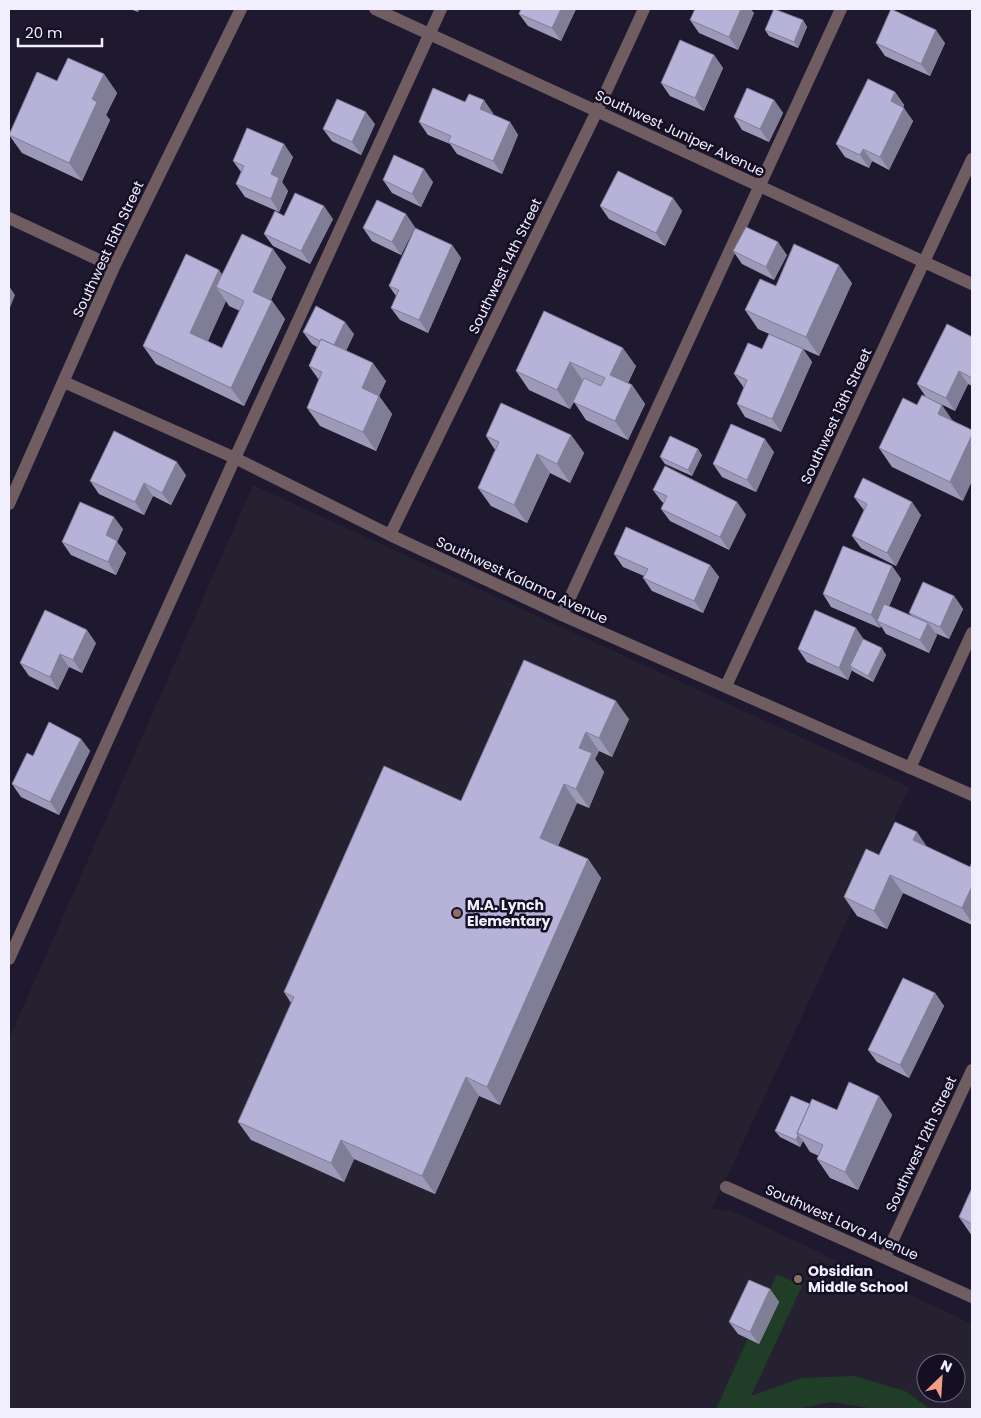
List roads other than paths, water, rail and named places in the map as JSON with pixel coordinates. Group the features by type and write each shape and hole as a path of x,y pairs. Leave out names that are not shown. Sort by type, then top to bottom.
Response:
{"street":[{"name":"Southwest 15th Street","path":"9,504 114,267 241,9"},
{"name":"Southwest Juniper Avenue","path":"375,9 972,284"},
{"path":"9,959 235,458 441,9"},
{"name":"Southwest 14th Street","path":"390,535 597,111 644,9"},
{"path":"562,615 841,9"},
{"name":"Southwest 13th Street","path":"726,686 972,159"},
{"path":"9,218 114,267"},
{"name":"Southwest Kalama Avenue","path":"64,382 235,458 390,535 562,615 972,796"},
{"path":"910,768 972,632"},
{"name":"Southwest 12th Street","path":"884,1257 972,1070"},
{"name":"Southwest Lava Avenue","path":"726,1188 972,1297"}],"place":[{"name":"M.A. Lynch Elementary","path":"457,913"},
{"name":"Obsidian Middle School","path":"798,1279"}]}
